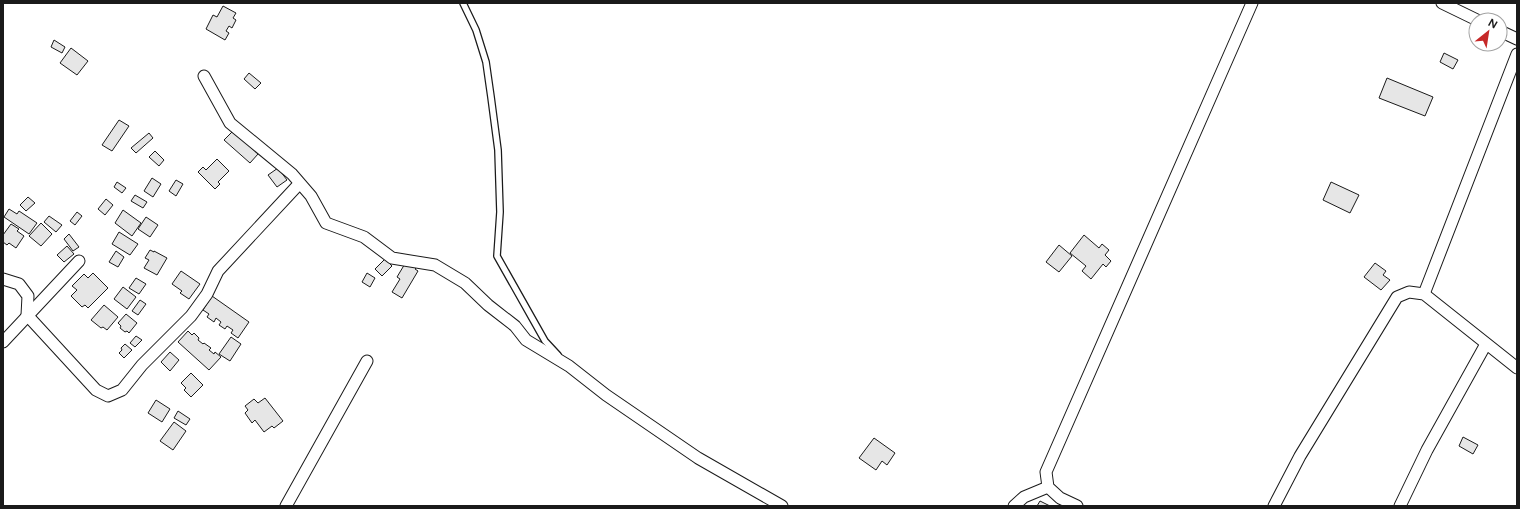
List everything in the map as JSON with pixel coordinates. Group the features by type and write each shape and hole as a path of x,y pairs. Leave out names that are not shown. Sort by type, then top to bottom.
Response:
{"street":[{"path":"1077,506 1060,498 1048,487 1046,472 1252,3"},
{"path":"1442,3 1468,16"},
{"path":"1424,294 1517,54"},
{"path":"204,76 230,123 292,174 299,184 311,196 326,223 364,238 392,258 435,265 465,283 488,305 515,326 526,340 569,366 606,395 698,458 782,506"},
{"path":"3,279 19,284 28,296 27,315 96,390 108,396 122,390 142,365 190,316 207,294 218,271 299,184"},
{"path":"3,342 79,261"},
{"path":"1274,506 1300,456 1397,297 1409,292 1424,294 1517,368"},
{"path":"1400,506 1427,450 1486,344"},
{"path":"286,506 367,362"},
{"path":"1014,506 1024,497 1048,487"}],"lane":[{"path":"463,3 476,30 486,62 491,97 498,150 500,212 497,256 545,342 569,366"}],"building":[{"path":"223,6 236,13 233,18 236,20 232,28 229,26 226,31 229,33 225,40 206,29 213,15 217,17"},
{"path":"54,40 65,47 62,53 51,47"},
{"path":"71,48 88,61 77,75 60,63"},
{"path":"1444,53 1458,60 1453,69 1440,62"},
{"path":"249,73 261,83 255,89 244,79"},
{"path":"1387,78 1433,97 1425,116 1379,98"},
{"path":"119,120 129,126 112,151 102,145"},
{"path":"233,131 258,154 250,163 224,140"},
{"path":"149,133 153,138 136,153 131,148"},
{"path":"155,151 164,160 159,166 149,157"},
{"path":"217,159 229,171 218,182 220,184 215,189 198,172 203,167 206,170"},
{"path":"278,168 287,180 277,187 268,175"},
{"path":"152,178 161,184 153,197 144,191"},
{"path":"176,180 183,184 176,196 169,191"},
{"path":"117,182 126,188 122,193 114,187"},
{"path":"1331,182 1359,195 1350,213 1323,200"},
{"path":"135,195 147,202 143,208 131,201"},
{"path":"28,197 35,203 26,211 20,205"},
{"path":"106,199 113,205 105,215 98,209"},
{"path":"9,209 17,214 19,211 37,223 29,234 4,217"},
{"path":"123,210 141,223 132,236 115,223"},
{"path":"77,212 82,216 75,225 70,221"},
{"path":"49,216 62,225 56,232 44,222"},
{"path":"146,217 158,225 150,237 138,229"},
{"path":"41,223 52,234 41,246 29,236"},
{"path":"11,224 19,229 17,231 24,236 16,248 9,243 7,245 3,242 3,235"},
{"path":"119,232 138,244 130,255 112,244"},
{"path":"69,234 79,247 73,251 64,239"},
{"path":"1084,235 1099,248 1102,244 1109,250 1105,255 1111,261 1106,267 1103,264 1091,279 1082,271 1086,266 1070,253"},
{"path":"1059,245 1072,256 1059,272 1046,262"},
{"path":"67,246 74,254 64,262 57,255"},
{"path":"150,250 167,258 157,275 144,268 149,260 145,258"},
{"path":"116,251 124,257 118,267 109,262"},
{"path":"385,259 392,266 382,276 375,269"},
{"path":"406,262 418,271 402,298 392,292 400,279 397,277"},
{"path":"1375,263 1386,271 1383,275 1390,280 1381,290 1364,277"},
{"path":"181,271 200,284 189,299 180,293 182,291 172,284"},
{"path":"93,273 108,288 88,308 85,305 82,307 71,296 77,290 72,286 84,274 88,278"},
{"path":"367,273 375,278 370,287 362,282"},
{"path":"136,278 146,284 139,294 129,288"},
{"path":"123,287 136,297 127,309 114,299"},
{"path":"212,296 249,322 238,338 231,333 233,330 227,326 225,329 219,325 221,322 216,318 214,322 207,317 209,314 203,310"},
{"path":"140,300 146,304 138,315 132,311"},
{"path":"104,305 118,317 107,330 103,327 101,328 91,320"},
{"path":"126,314 137,323 129,333 120,328 121,326 118,323"},
{"path":"188,331 192,335 194,333 199,338 198,340 211,348 209,350 214,354 215,352 221,357 209,370 178,342"},
{"path":"136,336 142,340 135,347 130,343"},
{"path":"231,337 241,344 230,361 219,354"},
{"path":"125,344 132,350 124,358 119,353"},
{"path":"170,352 179,360 170,371 161,362"},
{"path":"191,373 203,385 191,397 184,390 186,388 181,383"},
{"path":"265,398 283,421 274,428 272,426 264,432 255,420 252,423 245,413 248,410 245,406 254,399 258,403"},
{"path":"156,400 170,409 162,422 148,413"},
{"path":"178,411 190,419 186,425 174,418"},
{"path":"174,422 186,431 173,450 160,441"},
{"path":"1463,437 1478,445 1473,454 1459,446"},
{"path":"874,438 895,453 887,465 882,461 876,470 859,458"},
{"path":"1040,501 1050,506 1037,506"}]}
